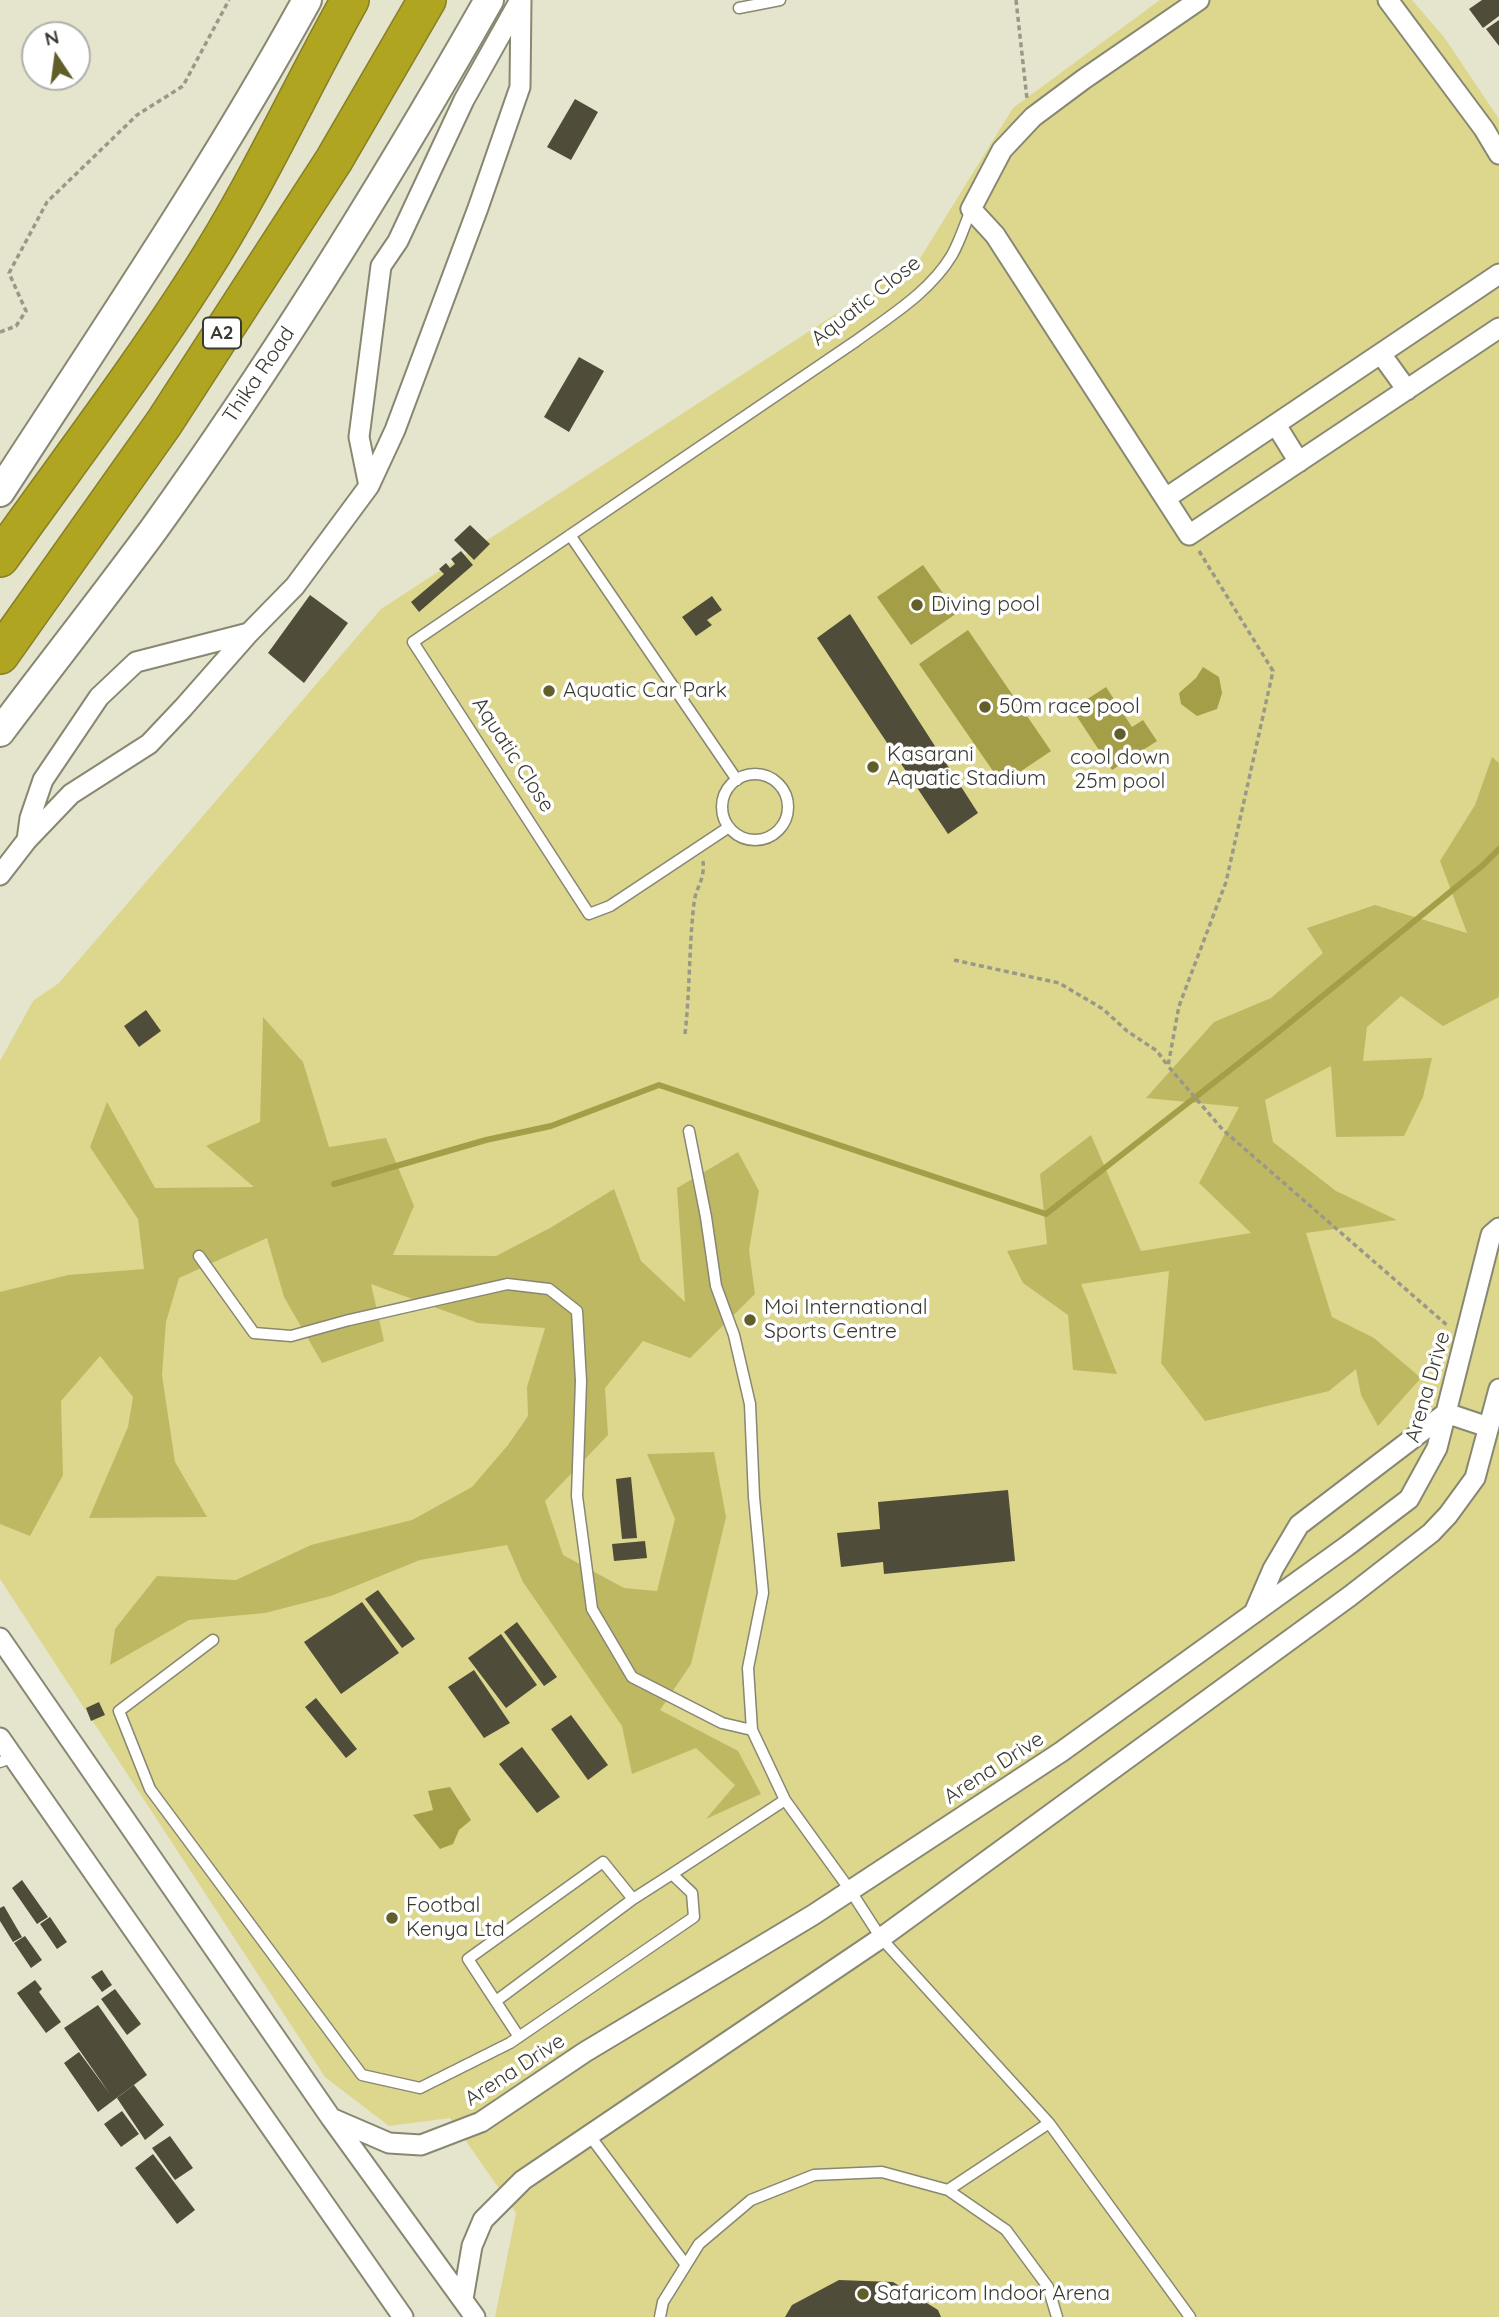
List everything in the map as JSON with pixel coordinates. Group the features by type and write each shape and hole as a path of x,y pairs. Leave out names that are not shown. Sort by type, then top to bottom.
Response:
{"highway":[{"name":"A2","path":"0,558 200,274 258,174 350,0"},
{"name":"A2","path":"0,655 178,400 334,160 427,0"}],"main road":[{"path":"0,492 150,261 279,51 307,0"},
{"name":"Thika Road","path":"0,732 154,528 307,304 409,139 489,0"}],"street":[{"path":"369,485 359,437 381,266 398,241 464,100 521,0"},
{"path":"0,875 27,840 71,794 149,744 295,586 369,485 395,430 520,87 521,0"},
{"name":"Aquatic Close","path":"971,209 1002,150 1033,117 1199,0"},
{"path":"1388,0 1484,129 1499,154"},
{"path":"971,209 995,235 1189,535 1499,328"},
{"path":"1166,498 1499,274"},
{"path":"1381,354 1406,390"},
{"path":"1276,425 1299,462"},
{"path":"27,840 30,818 43,780 99,696 136,662 249,633"},
{"name":"Arena Drive","path":"331,2118 389,2143 421,2146 481,2122 585,2052 766,1944 1060,1752 1409,1499 1437,1448 1492,1235 1499,1228"},
{"path":"463,2299 472,2246 483,2220 523,2180 881,1938 1350,1596 1431,1533 1475,1478 1494,1426 1499,1388"},
{"path":"1253,1614 1273,1569 1299,1525 1446,1413 1494,1426"},
{"path":"3,1650 331,2118 475,2317"},
{"path":"0,1738 7,1760 403,2317"}],"lane":[{"path":"739,8 780,0"},
{"name":"Aquatic Close","path":"729,827 610,906 589,914 413,642 856,341 915,296 943,269 954,252 971,209"},
{"path":"570,535 737,780"},
{"path":"751,774 762,775 781,786 789,807 781,828 772,835 751,840 740,836 729,827 722,811 723,801 726,791 737,780 751,774"},
{"path":"689,1131 716,1286 734,1335 750,1404 754,1497 763,1593 748,1668 752,1730 785,1800 850,1889 881,1938 1049,2123 1189,2317"},
{"path":"199,1256 254,1334 291,1336 507,1284 549,1289 578,1311 581,1381 577,1496 592,1609 632,1677 722,1723 752,1730"},
{"path":"214,1640 119,1711 150,1790 219,1879 362,2075 420,2088 519,2037 694,1917 692,1893 672,1874"},
{"path":"496,2001 633,1899 785,1800"},
{"path":"519,2037 468,1959 603,1862 633,1899"},
{"path":"947,2190 1049,2123"},
{"path":"590,2136 686,2265"},
{"path":"660,2317 663,2302 699,2244 751,2200 814,2175 882,2172 947,2190 1006,2230 1048,2287 1057,2317"}],"path":[{"path":"0,332 16,326 26,311 9,273 47,202 137,115 183,86 229,0"},
{"path":"1016,0 1028,107 1033,117"},
{"path":"1168,1066 1179,1006 1226,882 1273,671 1189,535"},
{"path":"685,1034 690,991 694,900 704,876 702,845"},
{"path":"954,960 1059,984 1103,1009 1127,1031 1157,1051 1223,1130 1465,1341"}],"shaded area":[{"name":"Moi International Sports Centre","path":"1160,0 1412,0 1444,37 1499,119 1499,2317 495,2317 516,2213 450,2118 389,2126 325,2077 0,1579 0,1061 33,1001 59,983 381,609 919,260 1013,108"},
{"name":"Diving pool","path":"923,565 957,613 911,645 877,597"},
{"name":"50m race pool","path":"968,630 1051,751 1002,784 919,664"},
{"path":"1203,667 1219,677 1222,693 1217,709 1197,716 1181,704 1179,693 1196,678"},
{"name":"cool down 25m pool","path":"1106,687 1132,727 1143,720 1157,741 1112,770 1072,709"},
{"path":"1492,757 1499,763 1499,997 1443,1026 1401,996 1367,1027 1363,1061 1432,1058 1423,1097 1404,1136 1336,1137 1331,1066 1265,1100 1273,1142 1336,1191 1397,1220 1306,1233 1332,1317 1374,1338 1421,1378 1378,1426 1361,1395 1356,1369 1329,1391 1205,1421 1161,1363 1169,1271 1081,1284 1117,1374 1073,1370 1068,1315 1023,1283 1007,1251 1047,1244 1040,1174 1091,1135 1141,1251 1251,1233 1199,1183 1239,1107 1146,1098 1214,1022 1271,998 1323,953 1307,928 1375,905 1467,933 1440,861 1475,805"},
{"path":"263,1017 303,1062 329,1147 386,1138 414,1206 393,1255 496,1256 550,1228 614,1189 641,1261 685,1302 677,1188 738,1152 759,1191 749,1250 755,1294 690,1358 643,1341 605,1388 608,1435 545,1501 563,1555 624,1588 657,1591 675,1519 647,1454 714,1452 726,1517 691,1664 660,1710 738,1751 761,1794 706,1819 735,1785 696,1748 632,1774 622,1726 523,1582 507,1545 420,1560 331,1596 265,1613 189,1620 110,1665 115,1629 157,1576 236,1580 311,1545 412,1520 472,1487 508,1445 528,1416 527,1387 545,1328 478,1323 371,1284 384,1341 322,1363 284,1297 267,1238 179,1278 166,1322 162,1375 175,1462 207,1517 89,1518 128,1427 133,1397 100,1356 61,1401 63,1475 30,1536 0,1524 0,1292 68,1275 144,1269 138,1219 90,1147 107,1102 155,1188 254,1187 206,1146 260,1122"},
{"path":"450,1787 471,1820 459,1830 453,1844 440,1849 413,1815 433,1810 428,1791"}],"building":[{"path":"1482,0 1499,0 1499,16 1483,28 1469,9"},
{"path":"1499,20 1499,46 1486,29"},
{"path":"575,99 598,112 571,160 547,147"},
{"path":"579,357 604,371 569,432 544,417"},
{"path":"470,525 490,544 474,560 454,540"},
{"path":"461,551 473,565 419,612 411,602 444,574 439,569 446,563 450,568 455,564 451,559"},
{"path":"310,595 348,623 304,683 268,653"},
{"path":"712,596 722,610 707,620 712,625 696,636 682,617"},
{"path":"850,614 978,813 948,834 817,638"},
{"path":"146,1010 161,1031 139,1047 124,1026"},
{"path":"631,1477 637,1538 622,1539 616,1479"},
{"path":"1008,1490 1015,1561 884,1574 883,1562 841,1567 837,1533 880,1529 878,1502"},
{"path":"645,1541 647,1558 614,1561 612,1544"},
{"path":"378,1590 415,1639 402,1648 365,1599"},
{"path":"362,1602 399,1653 341,1694 304,1642"},
{"path":"517,1622 557,1677 544,1686 504,1632"},
{"path":"501,1634 537,1685 506,1708 468,1658"},
{"path":"474,1670 510,1723 484,1738 448,1687"},
{"path":"316,1698 357,1749 346,1758 305,1707"},
{"path":"99,1702 105,1715 91,1721 86,1708"},
{"path":"571,1715 608,1765 588,1780 551,1729"},
{"path":"522,1747 560,1797 537,1813 499,1764"},
{"path":"22,1880 48,1917 37,1924 12,1888"},
{"path":"4,1906 22,1937 13,1942 0,1921 0,1908"},
{"path":"50,1917 67,1942 57,1949 40,1924"},
{"path":"25,1936 42,1960 31,1968 14,1943"},
{"path":"102,1970 112,1985 102,1992 91,1977"},
{"path":"35,1980 42,1989 39,1992 61,2022 46,2033 17,1993"},
{"path":"115,1989 141,2024 127,2035 101,1999"},
{"path":"98,2005 147,2075 98,2112 64,2063 79,2052 110,2094 64,2028"},
{"path":"134,2085 164,2125 145,2140 117,2098"},
{"path":"122,2111 139,2134 121,2147 104,2124"},
{"path":"170,2136 193,2168 175,2180 152,2148"},
{"path":"153,2154 195,2210 177,2224 135,2168"},
{"name":"Safaricom Indoor Arena","path":"839,2280 893,2282 938,2310 941,2317 785,2317 792,2305"}],"waterway":[{"path":"334,1184 486,1140 551,1126 659,1085 1046,1214 1271,1038 1482,866 1499,849"}],"place":[{"name":"Diving pool","path":"917,605"},
{"name":"Aquatic Car Park","path":"549,691"},
{"name":"50m race pool","path":"985,707"},
{"name":"cool down 25m pool","path":"1120,734"},
{"name":"Kasarani Aquatic Stadium","path":"873,767"},
{"name":"Moi International Sports Centre","path":"750,1320"},
{"name":"Footbal Kenya Ltd","path":"392,1918"},
{"name":"Safaricom Indoor Arena","path":"863,2294"}]}
